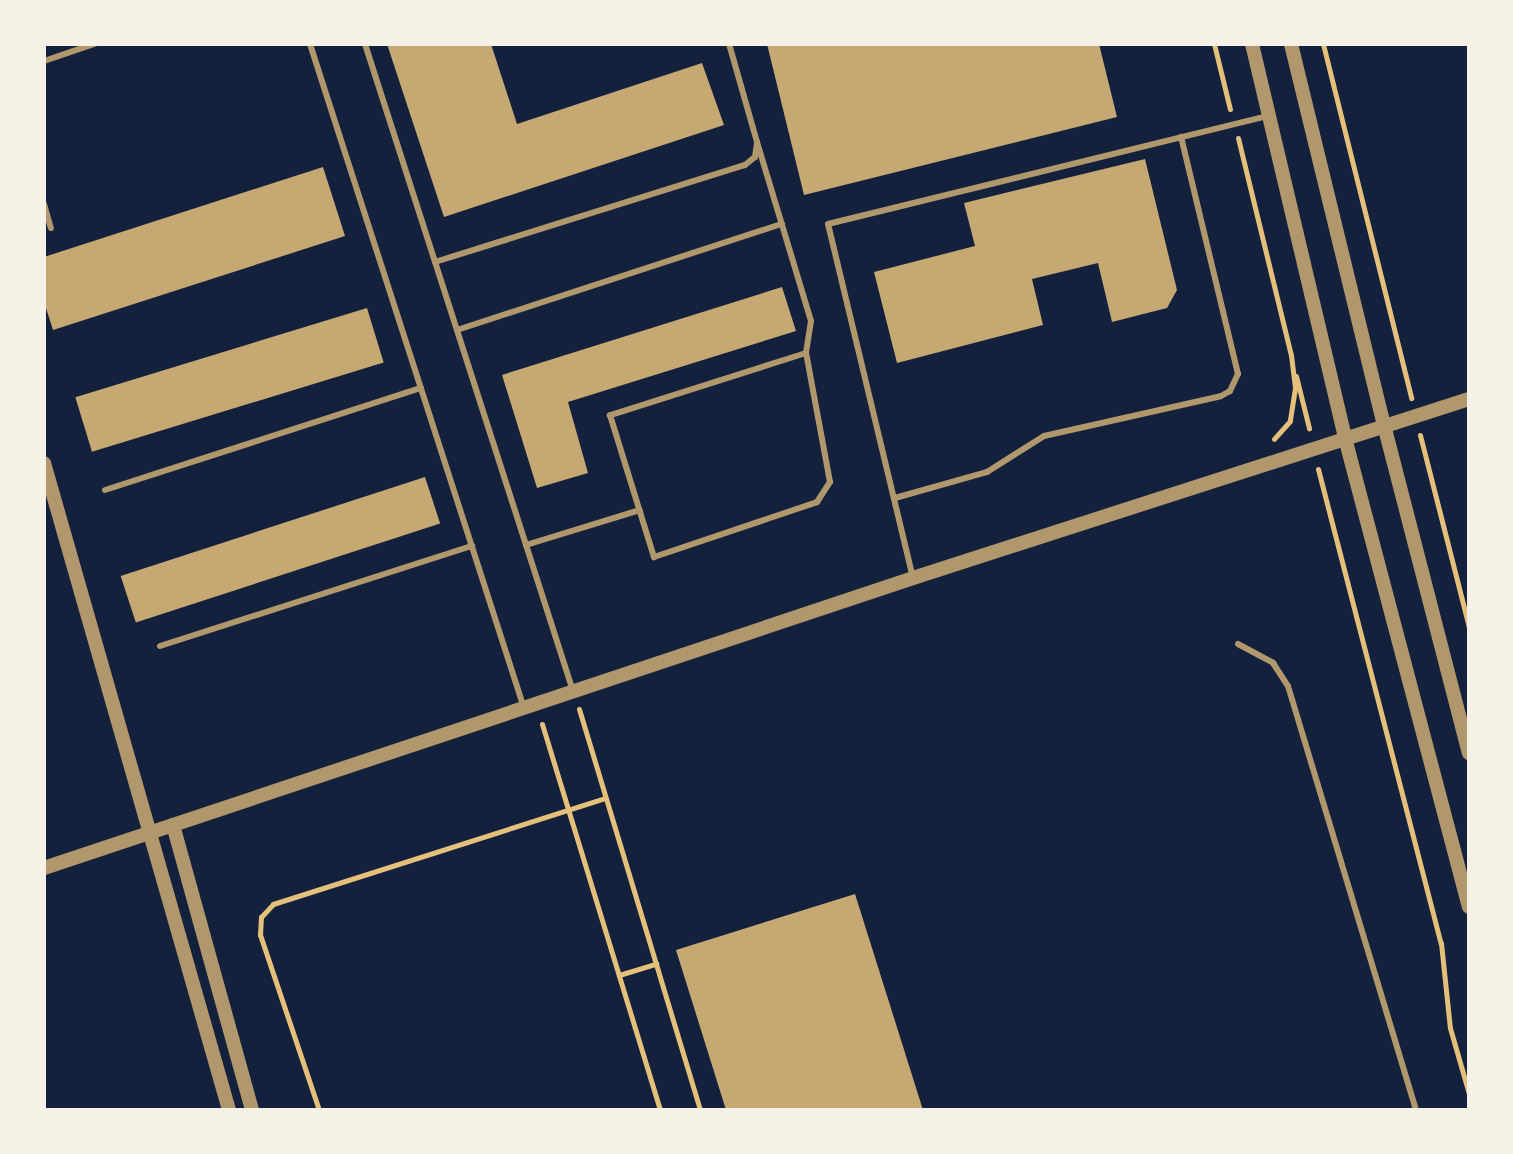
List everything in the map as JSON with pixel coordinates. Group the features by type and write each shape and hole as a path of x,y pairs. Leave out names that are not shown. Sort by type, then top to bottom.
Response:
{"street":[{"path":"1252,44 1345,438 1469,907"},
{"path":"1291,44 1384,425 1469,753"},
{"path":"44,868 913,578 1469,399"},
{"path":"44,463 229,1110"},
{"path":"173,825 252,1110"}],"lane":[{"path":"44,61 94,44"},
{"path":"310,44 472,546 530,706"},
{"path":"365,44 573,691"},
{"path":"729,44 811,321 806,353 830,482 817,502 654,557 610,415 806,353"},
{"path":"913,578 828,224 1270,115"},
{"path":"895,498 987,472 1044,436 1221,396 1230,391 1238,374 1181,137"},
{"path":"435,262 745,165 755,157 757,142"},
{"path":"44,204 51,228"},
{"path":"457,330 782,224"},
{"path":"105,490 421,388"},
{"path":"526,545 640,510"},
{"path":"160,646 472,546"},
{"path":"1238,644 1273,663 1288,686 1416,1110"}],"path":[{"path":"1214,44 1313,449 1441,943 1450,1028 1469,1094"},
{"path":"1323,44 1399,337 1415,416 1469,627"},
{"path":"1270,443 1290,421 1295,388 1291,355"},
{"path":"573,691 700,1110"},
{"path":"530,706 568,810 660,1110"},
{"path":"319,1110 260,935 261,917 273,904 606,798"},
{"path":"619,975 656,964"}],"building":[{"path":"387,44 491,44 517,124 702,63 724,125 444,217"},
{"path":"767,44 1099,44 1117,117 804,195"},
{"path":"1145,159 1177,290 1167,308 1112,322 1098,263 1032,279 1043,325 897,363 874,272 975,246 964,203"},
{"path":"323,167 345,236 53,330 44,302 44,257"},
{"path":"782,287 796,331 568,402 588,473 537,488 502,375"},
{"path":"367,308 384,363 92,452 75,397"},
{"path":"425,477 440,524 136,622 121,576"},
{"path":"855,894 923,1110 726,1110 676,950"}]}
